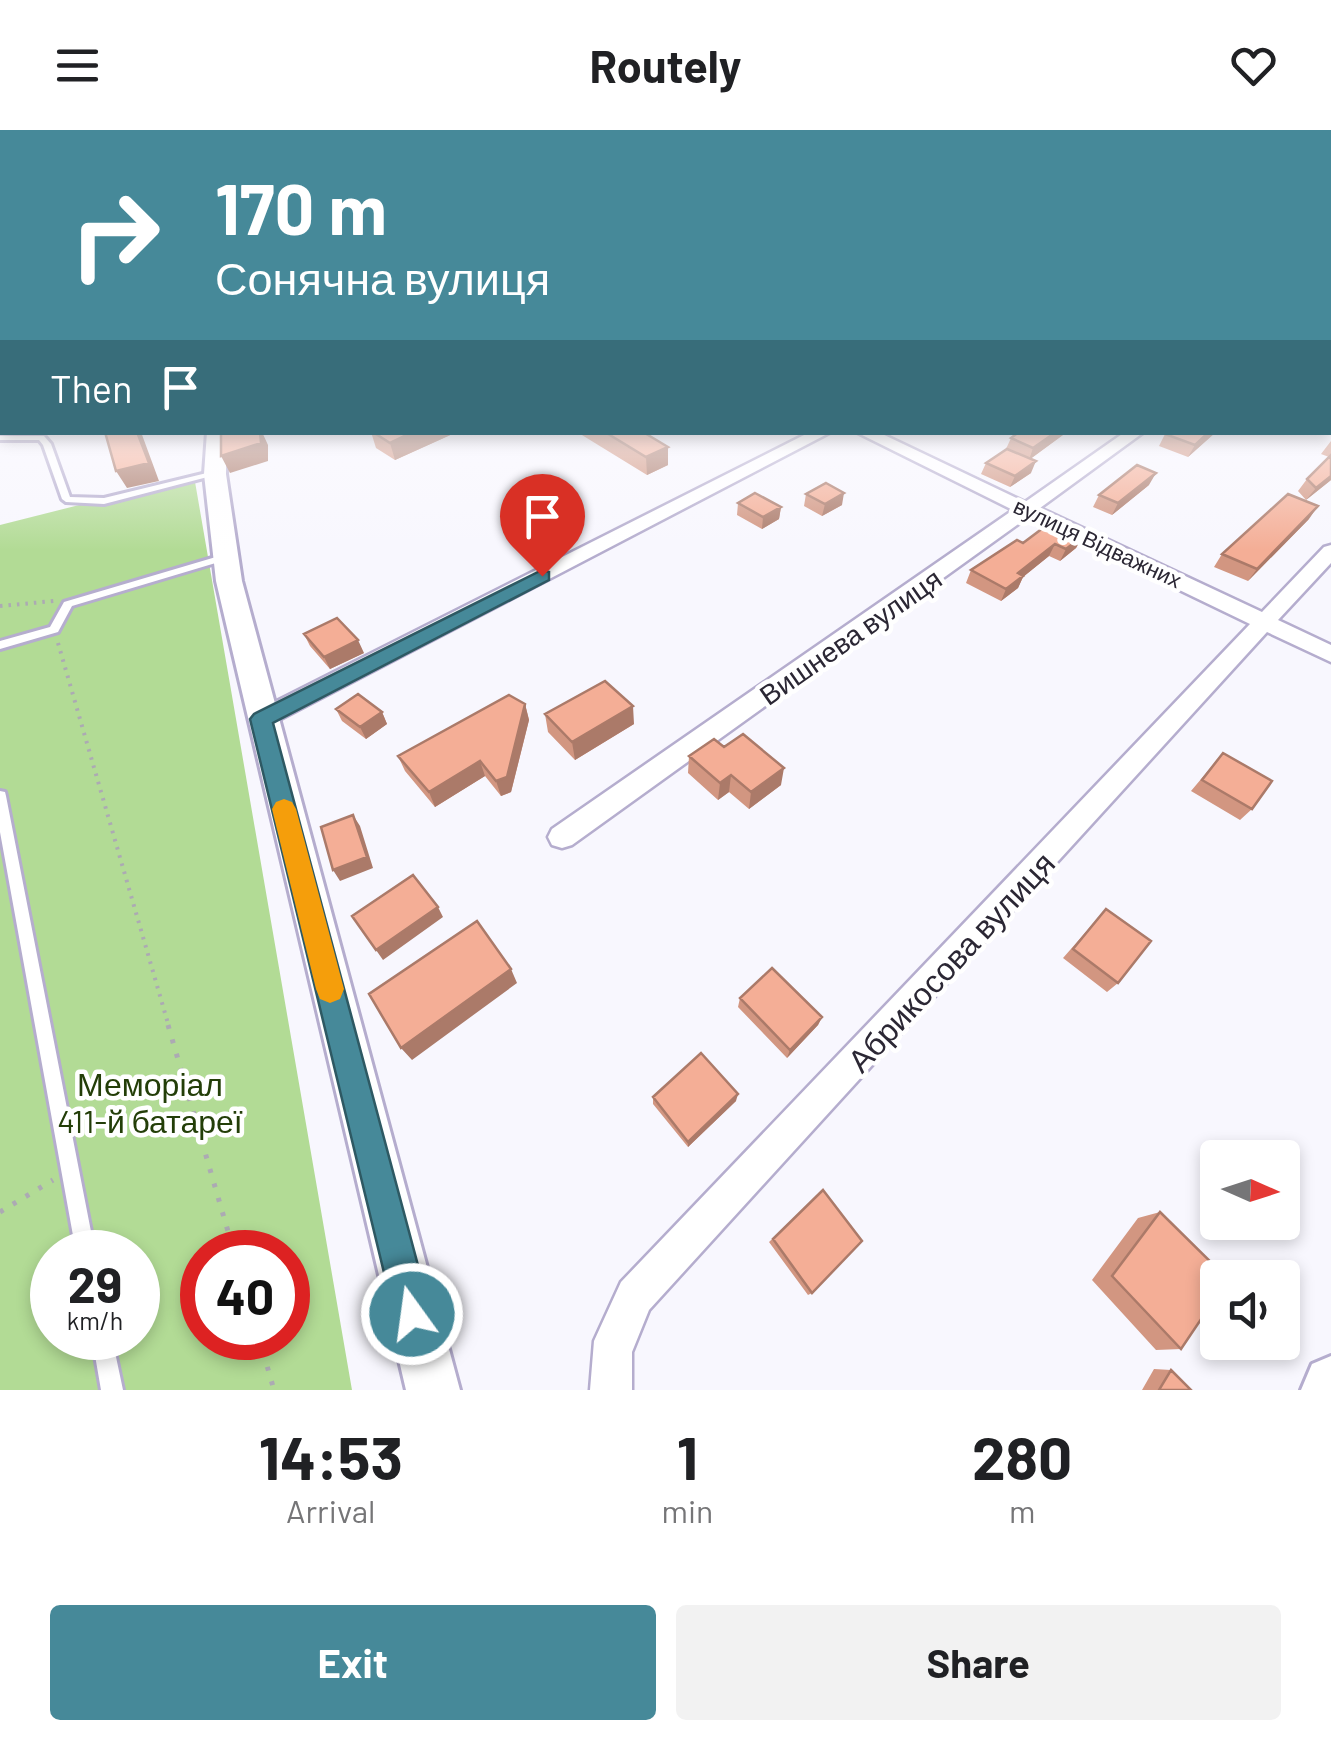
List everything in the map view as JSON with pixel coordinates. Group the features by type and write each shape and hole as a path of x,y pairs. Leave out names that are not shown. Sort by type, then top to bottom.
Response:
{"street":[{"path":"218,435 215,474 226,556 261,719 433,1390"},
{"path":"261,719 817,435"},
{"name":"вулиця Відважних","path":"870,435 1331,654"},
{"name":"Вишнева вулиця","path":"562,837 1132,435"},
{"name":"Абрикосова вулиця","path":"611,1390 608,1362 615,1329 635,1296 1268,622 1331,550"}],"lane":[{"path":"0,438 28,436 47,444 66,500 104,500 215,474"},
{"path":"0,645 54,629 68,604 226,556"},
{"path":"0,796 82,1230"},
{"path":"106,1360 112,1390"}],"path":[{"path":"0,606 30,602 68,604"},
{"path":"54,629 228,1230"},
{"path":"0,1212 70,1170"},
{"path":"265,1360 274,1390"}],"green space":[{"name":"Меморіал 411-й батареї","path":"194,476 352,1390 0,1390 0,525"}],"building":[{"path":"106,435 138,435 149,463 116,471"},
{"path":"221,435 260,435 261,443 221,456"},
{"path":"378,435 407,435 390,443"},
{"path":"610,435 648,435 668,447 646,457"},
{"path":"1015,435 1052,435 1033,448 1011,438"},
{"path":"1168,435 1206,435 1195,445"},
{"path":"1007,449 1036,461 1015,476 986,463"},
{"path":"1331,455 1331,476 1316,488 1307,479"},
{"path":"1137,465 1156,473 1118,503 1099,495"},
{"path":"826,483 844,493 825,504 806,494"},
{"path":"755,493 781,507 763,517 738,503"},
{"path":"1288,494 1318,506 1257,569 1222,554"},
{"path":"1051,522 1083,536 1066,549 1055,544 1018,573 1023,576 1006,589 971,570 1017,540 1023,543"},
{"path":"337,618 358,640 324,657 304,634"},
{"path":"605,681 633,706 572,742 545,714"},
{"path":"358,694 382,712 360,727 336,709"},
{"path":"509,695 525,704 507,777 496,781 480,761 429,792 398,756"},
{"path":"743,734 784,768 751,792 731,775 720,783 689,756 714,739 724,747"},
{"path":"1223,753 1272,781 1252,809 1202,780"},
{"path":"353,815 367,857 333,870 321,827"},
{"path":"413,875 438,907 376,950 352,916"},
{"path":"1106,909 1151,941 1118,983 1073,949"},
{"path":"477,921 511,969 401,1048 369,994"},
{"path":"772,968 822,1017 790,1050 740,998"},
{"path":"701,1053 738,1094 688,1142 653,1097"},
{"path":"823,1190 862,1241 812,1293 773,1239"},
{"path":"1160,1212 1209,1260 1200,1260 1200,1321 1181,1349 1112,1276"},
{"path":"1171,1370 1191,1390 1159,1390"}],"slow traffic":[{"path":"284,809 330,989"}],"route":[{"path":"412,1314 261,719 542,576"}]}
